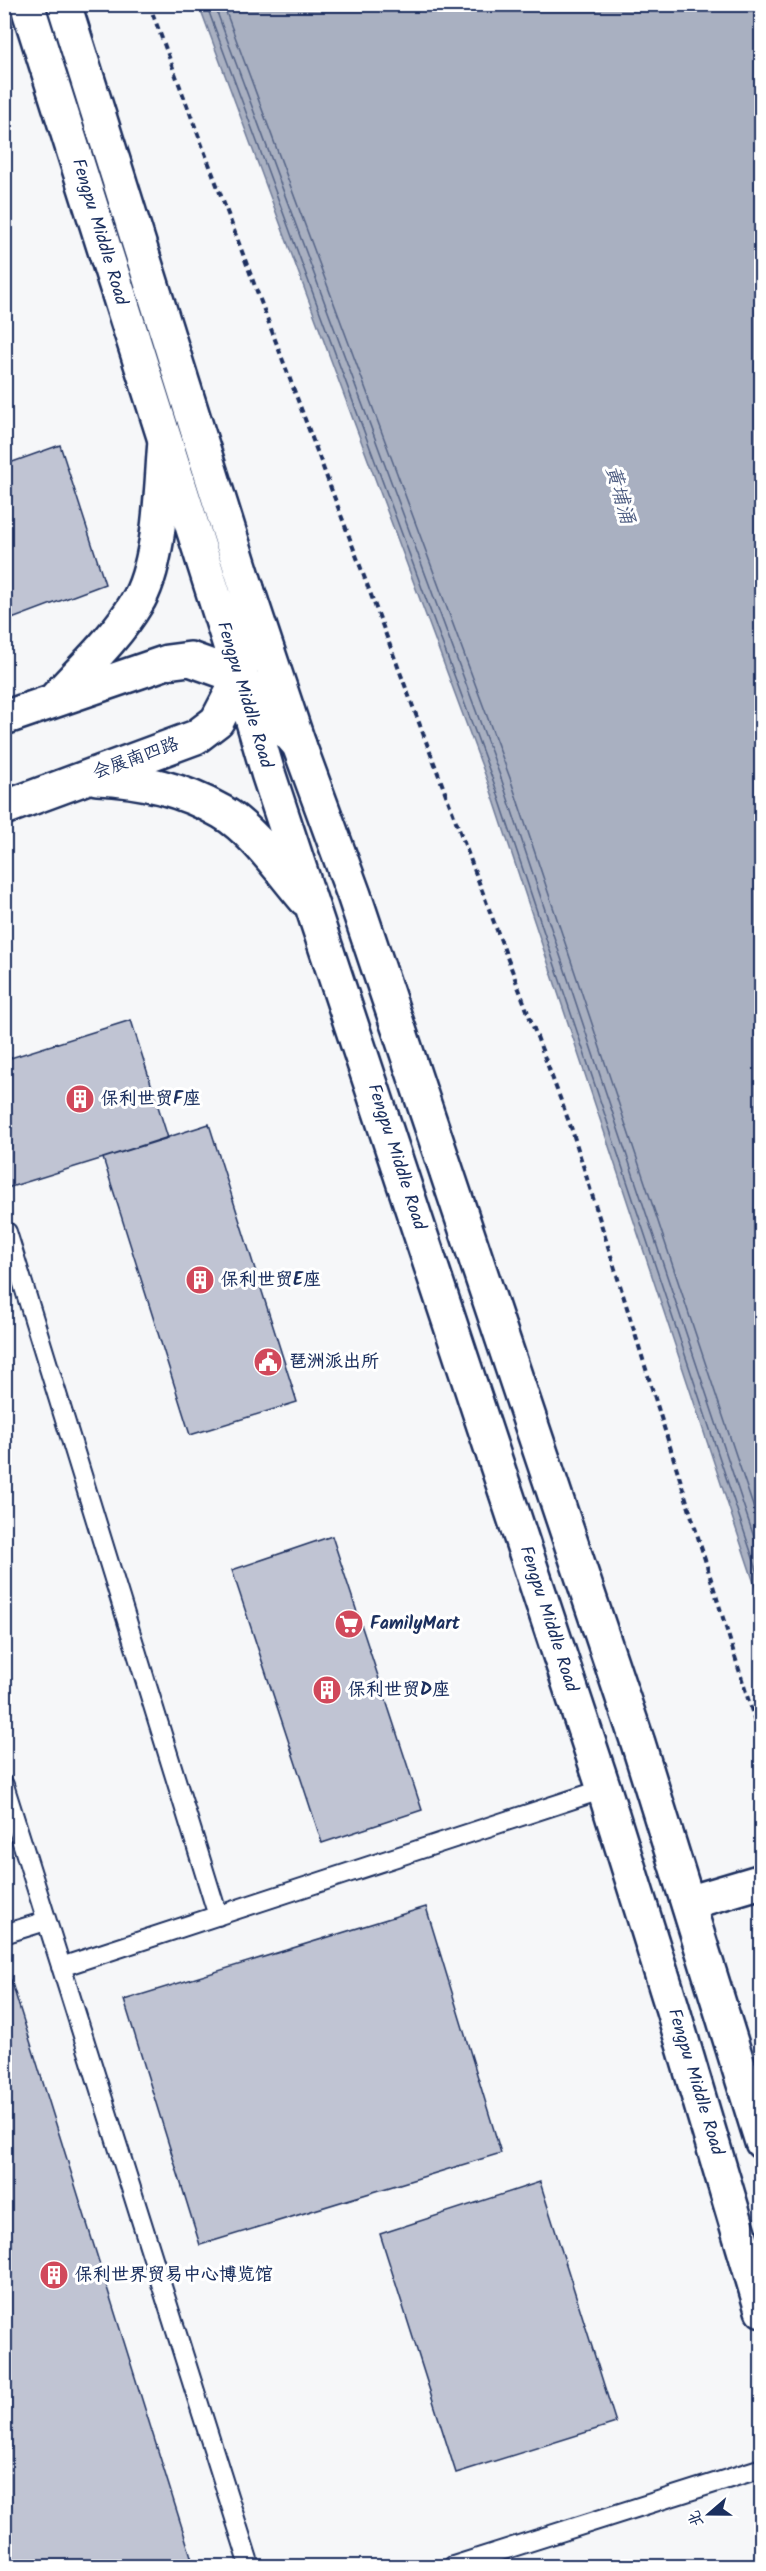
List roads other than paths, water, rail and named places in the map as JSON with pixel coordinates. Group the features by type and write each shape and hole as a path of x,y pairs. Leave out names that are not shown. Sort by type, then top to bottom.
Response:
{"street":[{"name":"Fengpu Middle Road","path":"27,4 240,677 268,773 317,914 604,1789 679,2029 762,2310"},
{"name":"Fengpu Middle Road","path":"64,4 246,590 298,745 354,895 638,1743 762,2142"},
{"path":"54,700 137,603 147,579 156,537 165,441"},
{"name":"会展南四路","path":"4,808 196,737 218,721 240,677 246,590"},
{"path":"4,718 166,662 190,659 240,677 298,745"},
{"path":"83,778 138,780 180,793 223,812 253,839 317,914"},
{"path":"688,1903 762,1881"}],"lane":[{"path":"4,1233 8,1232 218,1916"},
{"path":"4,1785 10,1821 61,1967 250,2566"},
{"path":"61,1967 604,1789"},
{"path":"4,1934 46,1921"},
{"path":"453,2566 762,2468"}],"water":[{"name":"黄埔涌","path":"199,5 755,5 762,26 761,1604 489,785"}],"place":[{"name":"保利世贸F座","path":"80,1099"},
{"name":"保利世贸E座","path":"200,1280"},
{"name":"琶洲派出所","path":"268,1362"},
{"name":"FamilyMart","path":"349,1624"},
{"name":"保利世贸D座","path":"327,1690"},
{"name":"保利世界贸易中心博览馆","path":"54,2275"}]}
